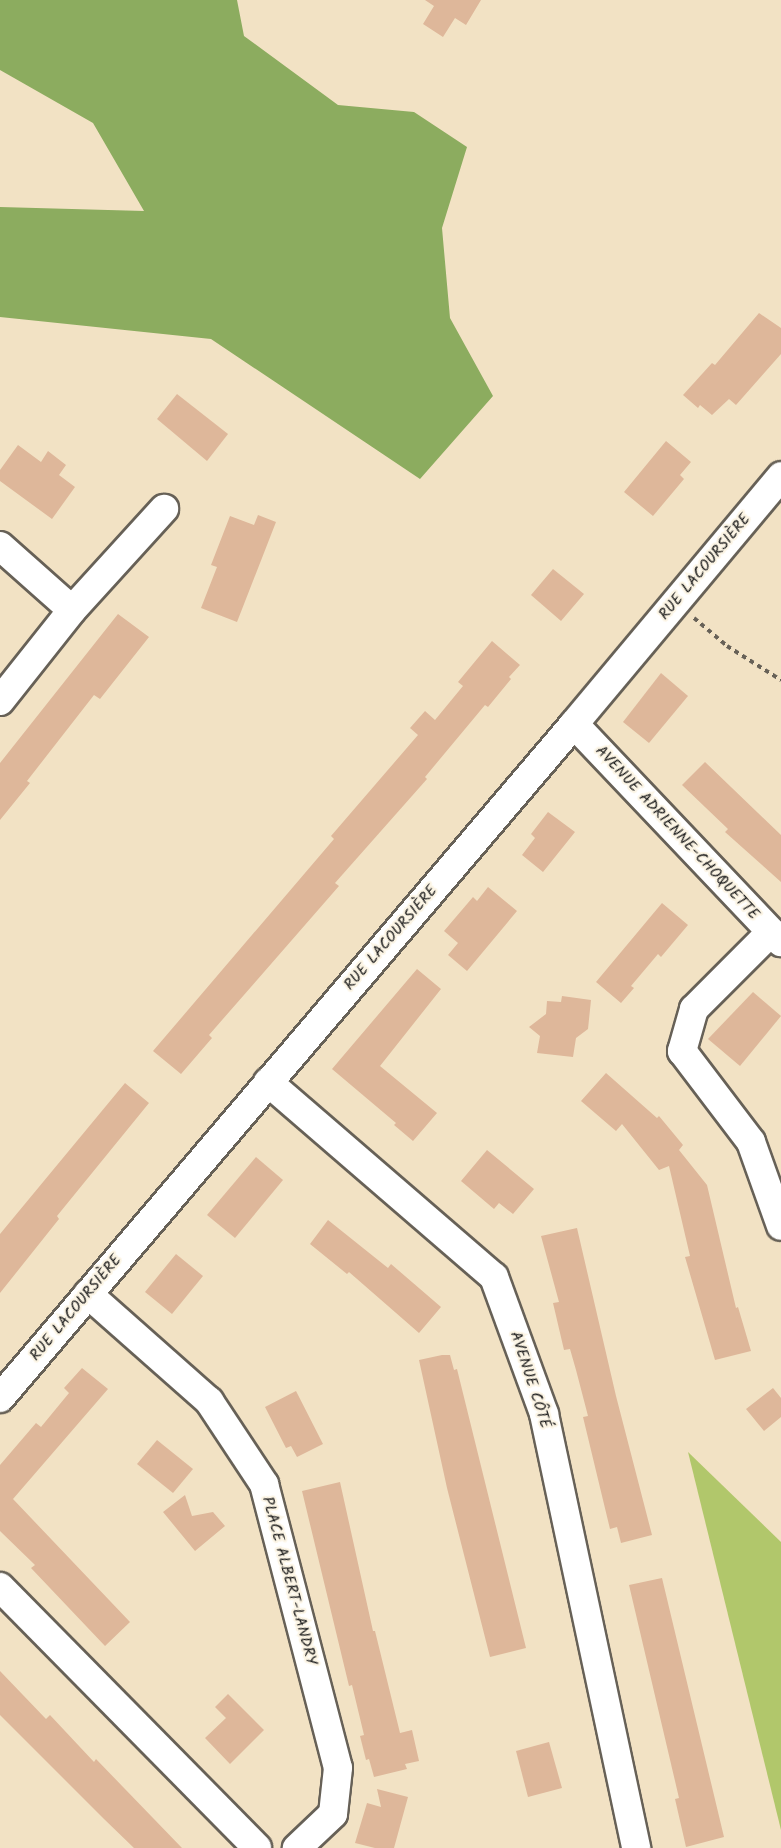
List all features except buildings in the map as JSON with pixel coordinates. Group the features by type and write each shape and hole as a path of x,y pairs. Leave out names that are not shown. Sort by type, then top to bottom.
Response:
{"street":[{"name":"RUE LACOURSIÈRE","path":"0,1398 574,724 781,476"},
{"path":"0,701 72,610 164,509"},
{"path":"0,546 72,610"},
{"name":"AVENUE ADRIENNE-CHOQUETTE","path":"574,724 776,937"},
{"path":"776,937 694,1009 682,1051 751,1142 781,1226"},
{"name":"AVENUE CÔTÉ","path":"268,1082 494,1277 544,1414 636,1848"},
{"name":"PLACE ALBERT-LANDRY","path":"88,1294 209,1401 264,1484 338,1768 333,1814 297,1848"},
{"path":"0,1587 257,1848"}],"path":[{"path":"675,603 728,646 781,680"}],"green space":[{"path":"0,0 237,0 244,36 338,105 414,112 467,147 442,228 450,318 493,396 420,479 211,339 0,317 0,207 144,211 93,123 0,70"},
{"path":"688,1452 781,1542 781,1830"}]}
